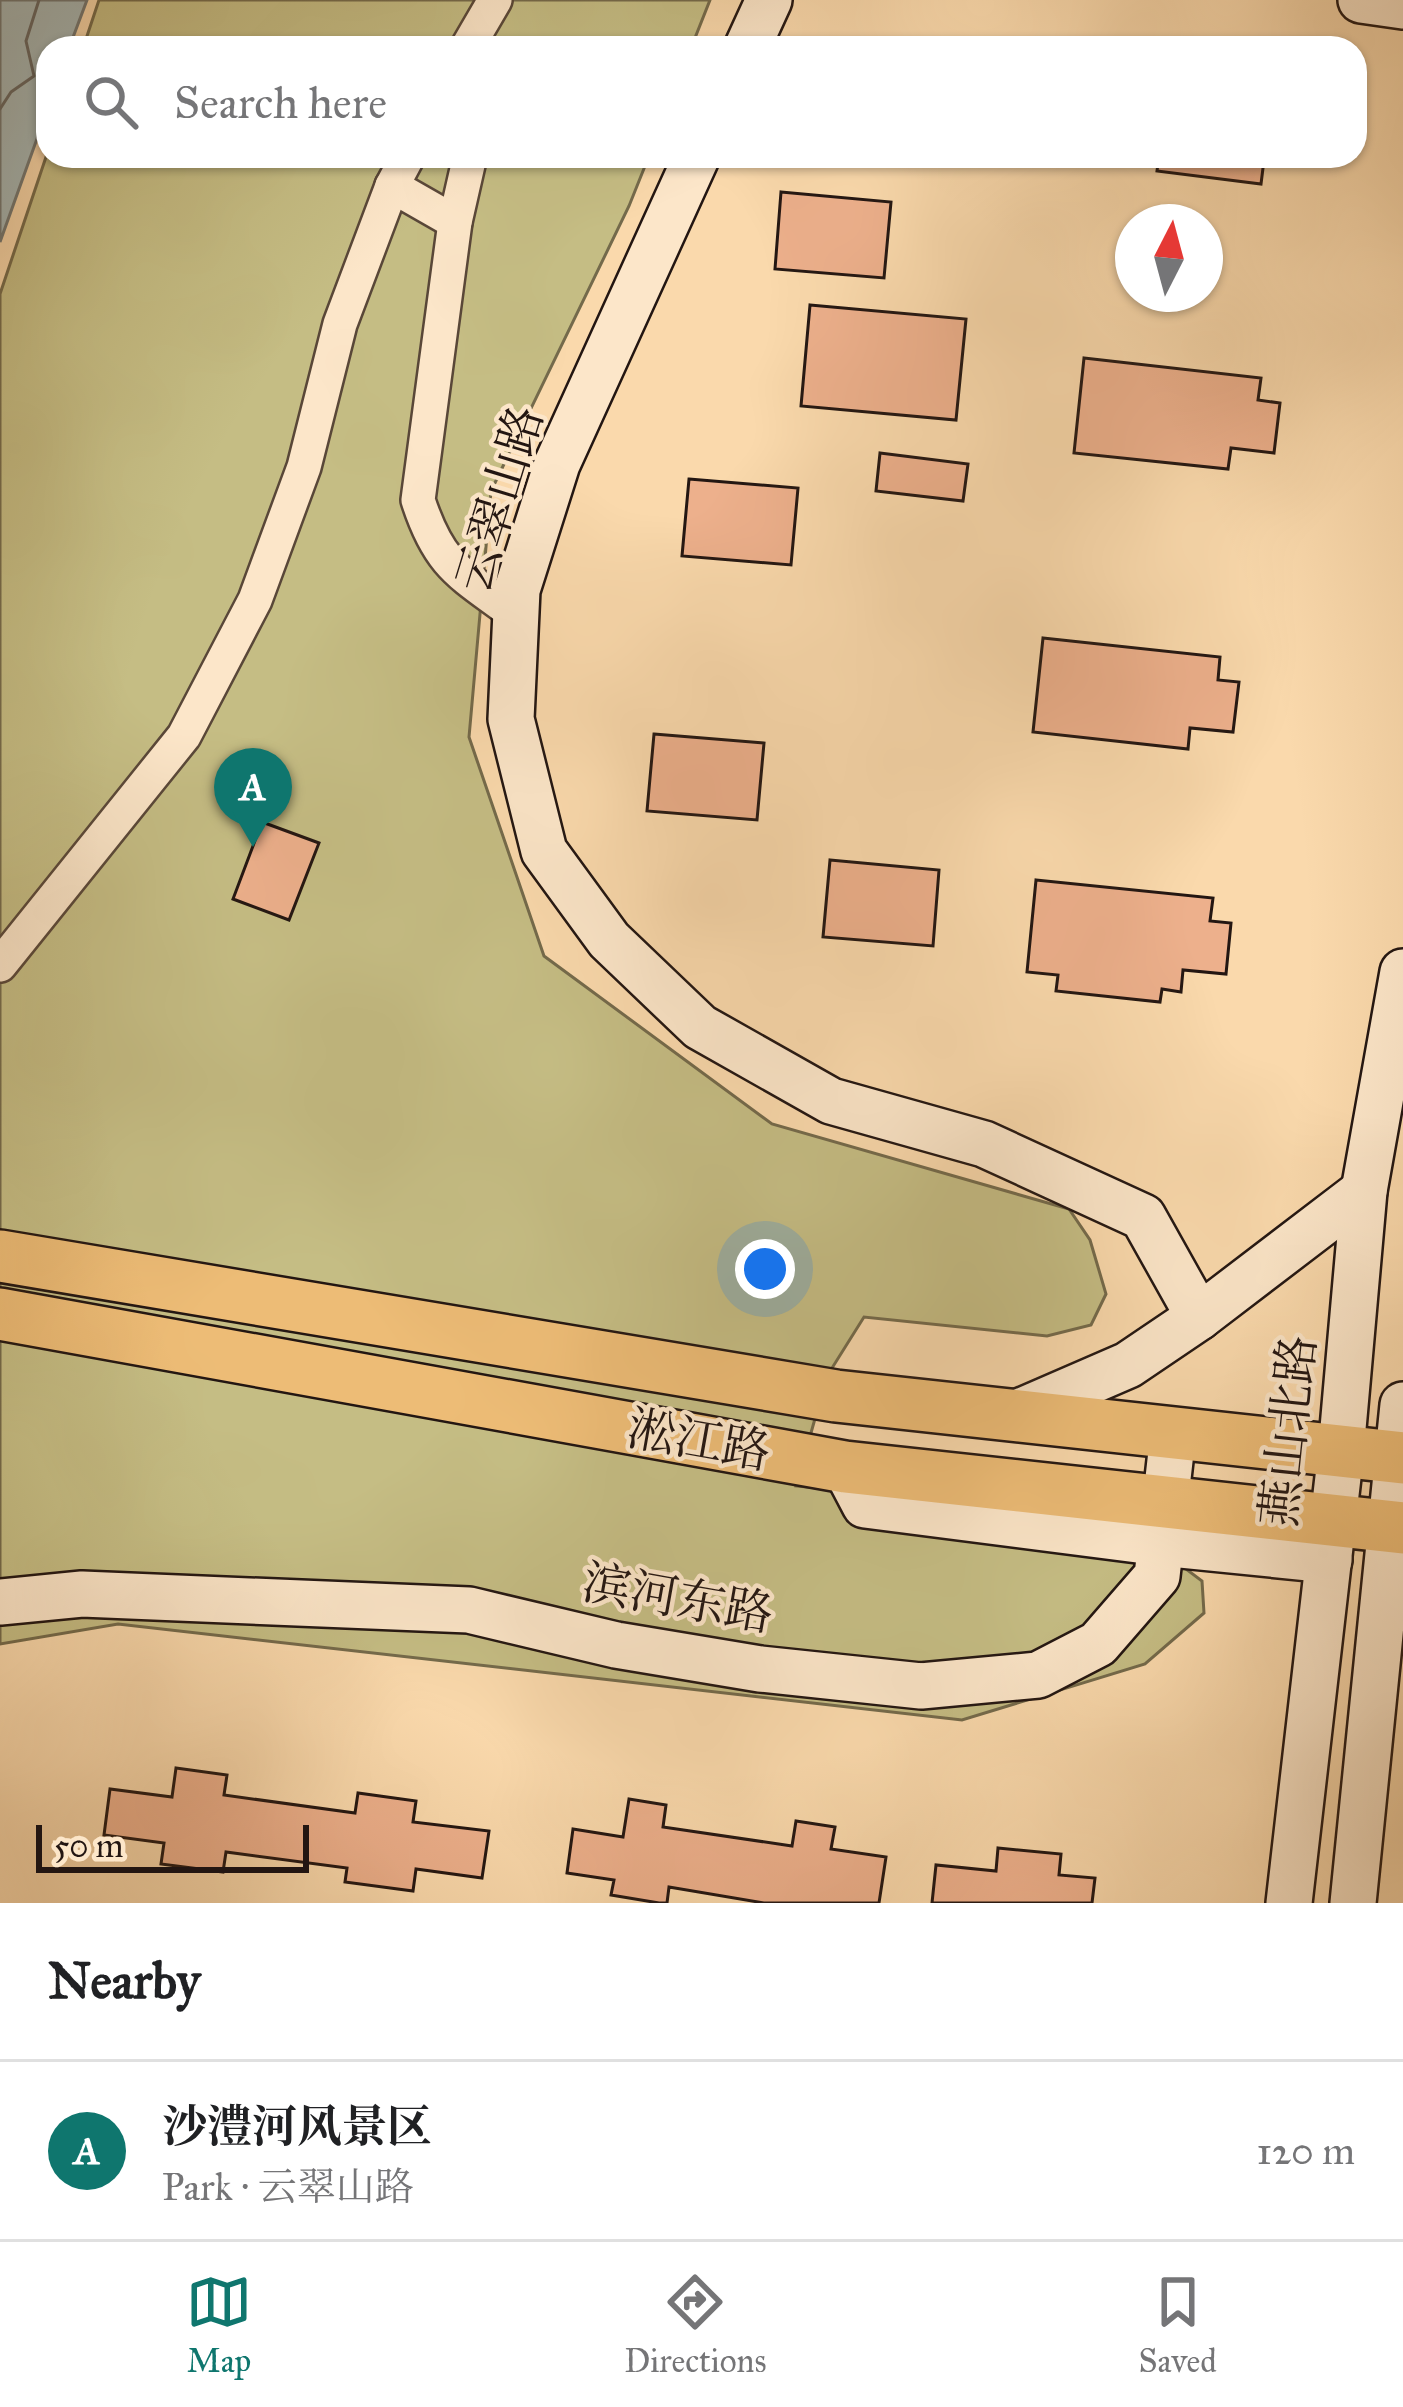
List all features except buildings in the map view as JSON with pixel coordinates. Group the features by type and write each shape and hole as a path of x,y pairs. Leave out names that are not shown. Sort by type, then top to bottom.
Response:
{"main road":[{"name":"淞江路","path":"0,1256 836,1396 1400,1457"},
{"name":"淞江路","path":"0,1314 1163,1522 1331,1540 1397,1527"}],"street":[{"path":"475,36 500,0"},
{"path":"496,36 500,0"},
{"path":"752,36 769,0"},
{"path":"1361,0 1403,6"},
{"path":"467,168 455,222 418,500 430,537 445,561 516,615"},
{"name":"云翠山路","path":"692,168 556,464 518,590 511,719 544,851 609,940 700,1027 831,1101 984,1144 1143,1216 1199,1317"},
{"path":"0,965 184,736 255,600 304,467 340,324 400,171 455,222"},
{"name":"燕山北路","path":"1289,1903 1341,1451 1364,1191 1403,972"},
{"path":"1010,1416 1128,1365 1364,1191"},
{"path":"1352,1903 1397,1527 1403,1405"},
{"name":"滨河东路","path":"0,1602 82,1594 469,1610 616,1645 739,1666 921,1686 1038,1676 1098,1644 1157,1576 1173,1434"}],"shaded area":[{"path":"99,0 710,0 696,36 87,36"},
{"path":"42,168 644,168 491,491 469,737 544,956 772,1124 1069,1209 1090,1240 1106,1294 1091,1325 1047,1336 864,1317 827,1376 796,1486 1117,1517 1202,1581 1204,1613 1145,1664 962,1720 118,1624 0,1644 0,294"}],"water":[{"path":"0,0 87,0 74,36 36,36 36,142 0,242"}],"place":[{"name":"沙澧河风景区","path":"253,847"}]}
